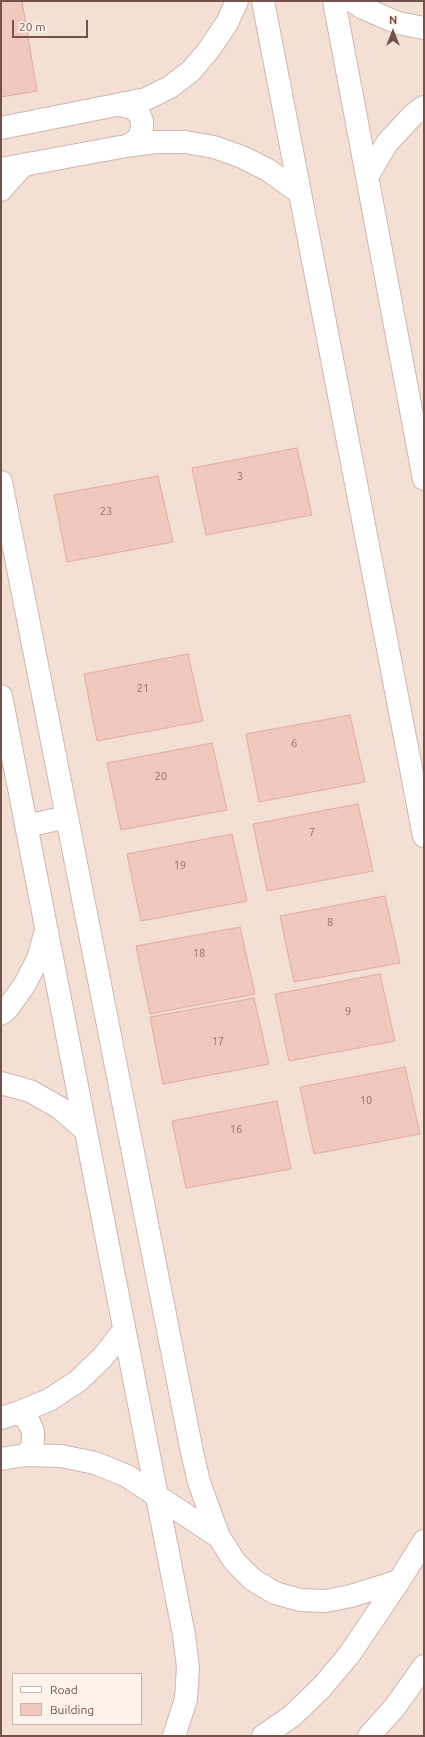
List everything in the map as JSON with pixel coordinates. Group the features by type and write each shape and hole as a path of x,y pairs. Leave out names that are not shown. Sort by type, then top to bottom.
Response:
{"street":[{"path":"1,128 146,99 170,88 191,71 208,51 227,23 237,1"},
{"path":"263,1 424,836"},
{"path":"334,1 424,479"},
{"path":"352,1 363,8 398,23 424,28"},
{"path":"120,105 133,108 139,114 142,121 142,129 139,137 133,143 126,146"},
{"path":"367,177 387,143 413,115 424,107"},
{"path":"1,169 126,146 155,142 185,142 214,147 242,157 268,170 300,193"},
{"path":"1,190 23,165"},
{"path":"1,482 199,1482 220,1537 235,1562 253,1580 275,1593 300,1600 325,1602 351,1596 399,1581"},
{"path":"1,696 174,1580 188,1667 186,1700 174,1736"},
{"path":"26,826 67,817"},
{"path":"1,1014 8,1008 25,984 38,959 46,931"},
{"path":"1,1083 30,1091 60,1108 85,1130"},
{"path":"9,1415 49,1400 78,1381 104,1357 124,1330"},
{"path":"9,1415 25,1417 30,1424 33,1432 33,1441 31,1449 25,1455"},
{"path":"1,1459 25,1455 60,1456 95,1463 127,1476 220,1537"},
{"path":"263,1736 292,1716 322,1687 349,1655 424,1541"},
{"path":"369,1736 395,1707 424,1666"}],"shaded area":[{"path":"1,1 424,1 424,1736 1,1736"}],"building":[{"path":"1,1 22,1 37,91 1,97"},
{"path":"297,448 312,515 206,535 192,468"},
{"path":"158,476 173,542 67,562 54,495"},
{"path":"188,654 203,721 97,741 84,674"},
{"path":"350,715 365,782 259,802 246,734"},
{"path":"212,743 227,810 121,830 107,763"},
{"path":"358,804 373,871 267,891 253,824"},
{"path":"232,834 247,901 141,921 127,854"},
{"path":"385,896 400,963 294,982 280,916"},
{"path":"240,927 255,994 150,1014 136,946"},
{"path":"380,974 395,1041 289,1061 275,994"},
{"path":"254,998 269,1064 163,1084 150,1017"},
{"path":"405,1067 420,1134 314,1154 300,1087"},
{"path":"277,1101 291,1169 186,1188 172,1121"}]}
